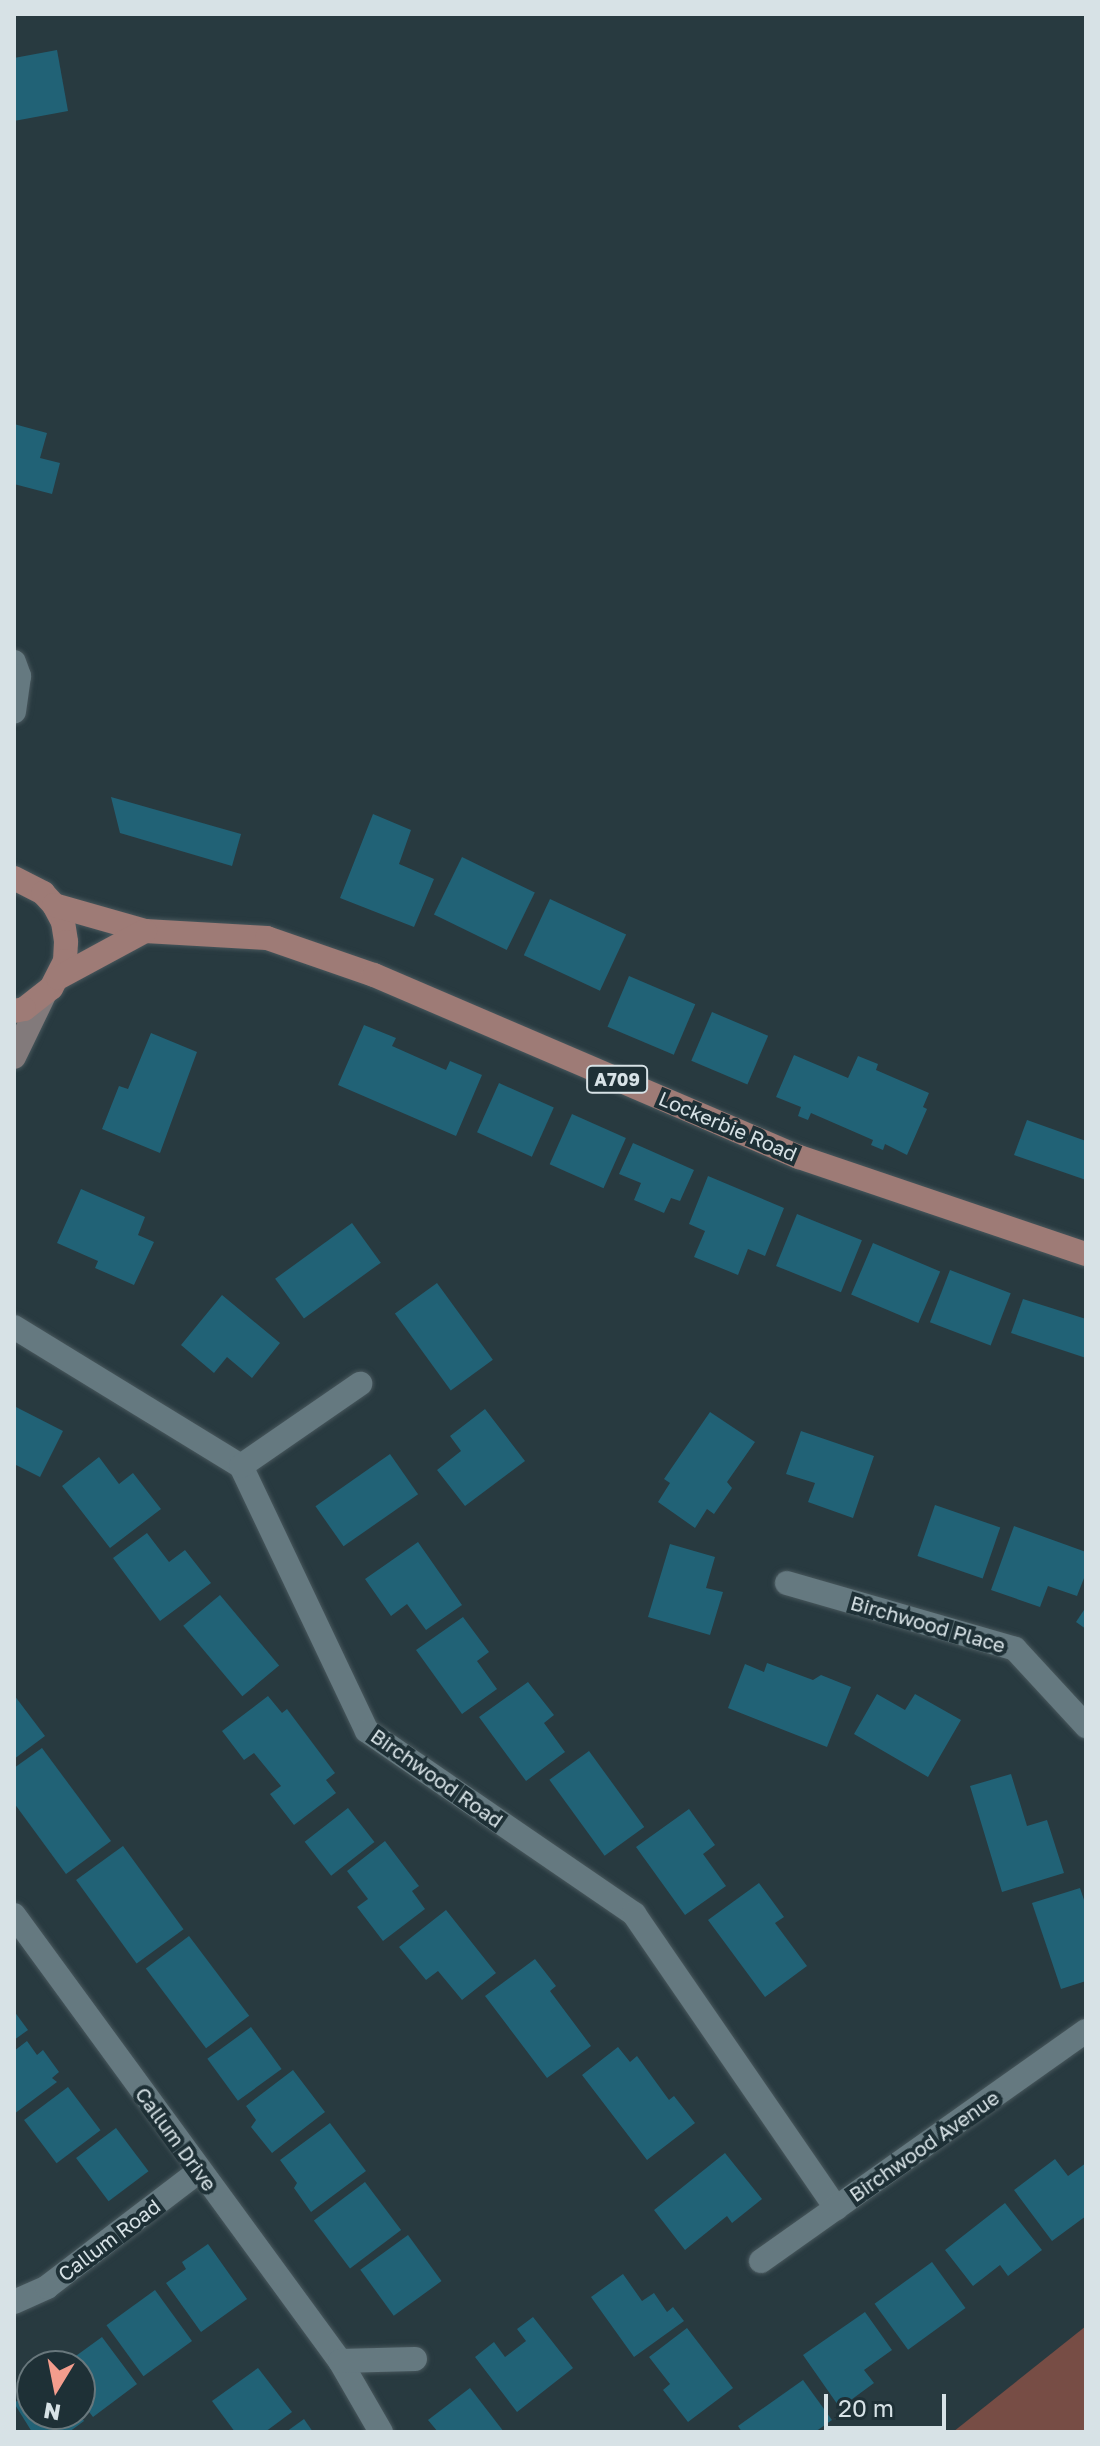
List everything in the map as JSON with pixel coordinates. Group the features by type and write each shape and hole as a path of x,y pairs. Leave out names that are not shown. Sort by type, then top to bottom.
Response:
{"main road":[{"name":"A709","path":"14,878 43,893 54,905"},
{"name":"Lockerbie Road","path":"54,905 145,931 267,938 374,975 799,1157 1086,1254"},
{"path":"50,988 65,961 66,942 63,922 54,905"},
{"path":"14,1011 145,931"}],"street":[{"path":"14,662 19,676 14,712"},
{"path":"14,1057 50,988"},
{"path":"14,1327 241,1466 360,1384"},
{"name":"Birchwood Road","path":"241,1466 367,1731 634,1914 836,2208"},
{"name":"Birchwood Place","path":"787,1583 1015,1649 1086,1726"},
{"name":"Callum Drive","path":"14,1915 340,2361 381,2432"},
{"name":"Birchwood Avenue","path":"761,2261 1086,2031"},
{"name":"Callum Road","path":"14,2302 47,2287 199,2171"},
{"path":"340,2361 415,2359"}],"shaded area":[{"path":"1086,2326 1086,2432 953,2432"}],"building":[{"path":"57,50 68,111 14,121 14,58"},
{"path":"14,424 47,433 40,458 60,463 52,494 14,484"},
{"path":"111,797 241,834 232,866 120,833"},
{"path":"373,814 411,830 399,864 434,879 414,927 340,898"},
{"path":"462,857 535,893 507,950 434,915"},
{"path":"550,899 626,934 600,991 524,955"},
{"path":"629,976 695,1004 674,1055 608,1027"},
{"path":"712,1012 768,1036 747,1085 691,1061"},
{"path":"364,1025 396,1038 392,1046 446,1070 450,1061 482,1075 456,1136 338,1085"},
{"path":"151,1033 197,1052 160,1153 102,1129 119,1086 128,1089"},
{"path":"794,1055 848,1078 858,1056 878,1064 876,1070 929,1093 923,1107 927,1109 907,1155 885,1144 883,1150 871,1145 873,1140 811,1113 808,1120 798,1116 801,1107 776,1097"},
{"path":"499,1083 554,1107 532,1157 477,1132"},
{"path":"572,1114 626,1138 604,1188 550,1164"},
{"path":"1027,1120 1086,1141 1086,1180 1014,1155"},
{"path":"633,1143 694,1170 680,1201 671,1198 664,1213 634,1200 641,1183 619,1174"},
{"path":"708,1176 784,1208 765,1256 748,1249 738,1275 694,1257 705,1231 689,1224"},
{"path":"81,1189 145,1217 138,1235 154,1242 134,1285 95,1268 98,1261 57,1243"},
{"path":"797,1214 862,1240 841,1292 776,1266"},
{"path":"352,1223 381,1263 304,1318 275,1279"},
{"path":"873,1243 940,1272 918,1323 851,1295"},
{"path":"950,1270 1011,1293 991,1346 930,1322"},
{"path":"437,1283 493,1360 451,1390 395,1314"},
{"path":"222,1295 280,1343 252,1378 227,1357 214,1373 181,1345"},
{"path":"1023,1299 1086,1319 1086,1358 1011,1333"},
{"path":"14,1406 63,1431 40,1477 14,1464"},
{"path":"485,1409 525,1461 465,1506 437,1470 461,1451 450,1436"},
{"path":"710,1412 755,1442 727,1482 732,1488 714,1514 707,1509 695,1528 658,1502 670,1483 664,1479"},
{"path":"801,1431 874,1456 853,1518 808,1502 815,1483 786,1474"},
{"path":"390,1454 418,1494 344,1546 315,1506"},
{"path":"99,1457 119,1484 133,1473 161,1509 110,1548 62,1486"},
{"path":"935,1505 1000,1527 983,1579 917,1556"},
{"path":"1014,1526 1086,1552 1086,1573 1077,1596 1048,1586 1040,1607 991,1590"},
{"path":"147,1533 169,1562 185,1550 211,1583 160,1621 113,1558"},
{"path":"418,1542 462,1605 426,1630 407,1604 391,1616 365,1579"},
{"path":"670,1544 715,1557 706,1588 723,1592 710,1635 648,1617"},
{"path":"220,1595 279,1665 242,1696 183,1626"},
{"path":"1086,1607 1086,1629 1076,1622"},
{"path":"463,1617 489,1652 477,1661 497,1689 462,1714 416,1650"},
{"path":"767,1663 813,1680 821,1675 851,1687 827,1747 728,1708 745,1664 764,1672"},
{"path":"528,1682 554,1715 544,1723 565,1752 526,1781 479,1717"},
{"path":"877,1694 905,1710 915,1694 961,1720 928,1777 854,1734"},
{"path":"14,1695 45,1736 14,1759"},
{"path":"268,1696 282,1713 287,1709 335,1773 326,1780 336,1793 294,1825 270,1794 281,1786 254,1753 244,1760 222,1731"},
{"path":"42,1748 111,1841 66,1874 14,1803 14,1768"},
{"path":"589,1751 644,1827 605,1856 549,1780"},
{"path":"1011,1774 1027,1826 1047,1820 1064,1873 1002,1892 970,1786"},
{"path":"348,1808 374,1842 331,1876 305,1842"},
{"path":"689,1809 715,1845 703,1854 726,1886 685,1915 636,1847"},
{"path":"385,1841 419,1886 412,1891 425,1909 383,1941 357,1907 368,1899 347,1871"},
{"path":"123,1846 184,1929 137,1963 76,1880"},
{"path":"759,1883 784,1917 775,1923 807,1966 765,1997 708,1920"},
{"path":"1080,1888 1086,1906 1086,1981 1061,1989 1032,1903"},
{"path":"446,1910 496,1973 462,2000 438,1971 426,1980 399,1947"},
{"path":"189,1936 249,2016 206,2048 146,1968"},
{"path":"535,1959 556,1986 550,1991 591,2046 547,2078 485,1996"},
{"path":"14,2011 28,2030 14,2040"},
{"path":"251,2027 282,2069 238,2101 207,2059"},
{"path":"27,2041 37,2055 43,2050 59,2072 52,2078 57,2082 14,2114 14,2051"},
{"path":"618,2047 630,2062 637,2056 669,2100 674,2096 695,2123 647,2160 582,2075"},
{"path":"293,2070 325,2112 272,2153 251,2127 256,2120 246,2106"},
{"path":"68,2087 100,2130 57,2163 24,2120"},
{"path":"330,2123 366,2171 311,2212 294,2188 297,2183 280,2160"},
{"path":"116,2128 148,2171 109,2201 76,2158"},
{"path":"725,2153 762,2199 732,2223 727,2216 685,2250 654,2210"},
{"path":"1055,2159 1068,2176 1086,2163 1086,2216 1052,2241 1014,2190"},
{"path":"365,2182 401,2230 350,2268 314,2221"},
{"path":"1005,2203 1042,2250 1008,2276 1000,2265 973,2286 945,2250"},
{"path":"408,2235 442,2281 394,2316 360,2270"},
{"path":"208,2244 247,2299 201,2332 166,2283 186,2269 182,2262"},
{"path":"932,2262 966,2308 908,2350 875,2304"},
{"path":"623,2274 642,2301 654,2293 667,2312 673,2307 684,2321 634,2357 591,2297"},
{"path":"155,2290 192,2341 143,2376 106,2325"},
{"path":"865,2312 892,2350 864,2370 874,2383 840,2408 803,2355"},
{"path":"533,2317 573,2368 517,2412 475,2357 494,2342 505,2357 526,2341 517,2329"},
{"path":"687,2328 733,2388 688,2422 663,2390 670,2384 649,2357"},
{"path":"102,2337 137,2384 96,2415 96,2350 84,2350"},
{"path":"258,2368 292,2412 265,2432 235,2432 212,2401"},
{"path":"803,2380 832,2420 815,2432 742,2432 738,2426"},
{"path":"470,2388 504,2432 438,2432 428,2420"},
{"path":"304,2419 313,2432 286,2432"},
{"path":"31,2430 72,2430 69,2432"}]}
